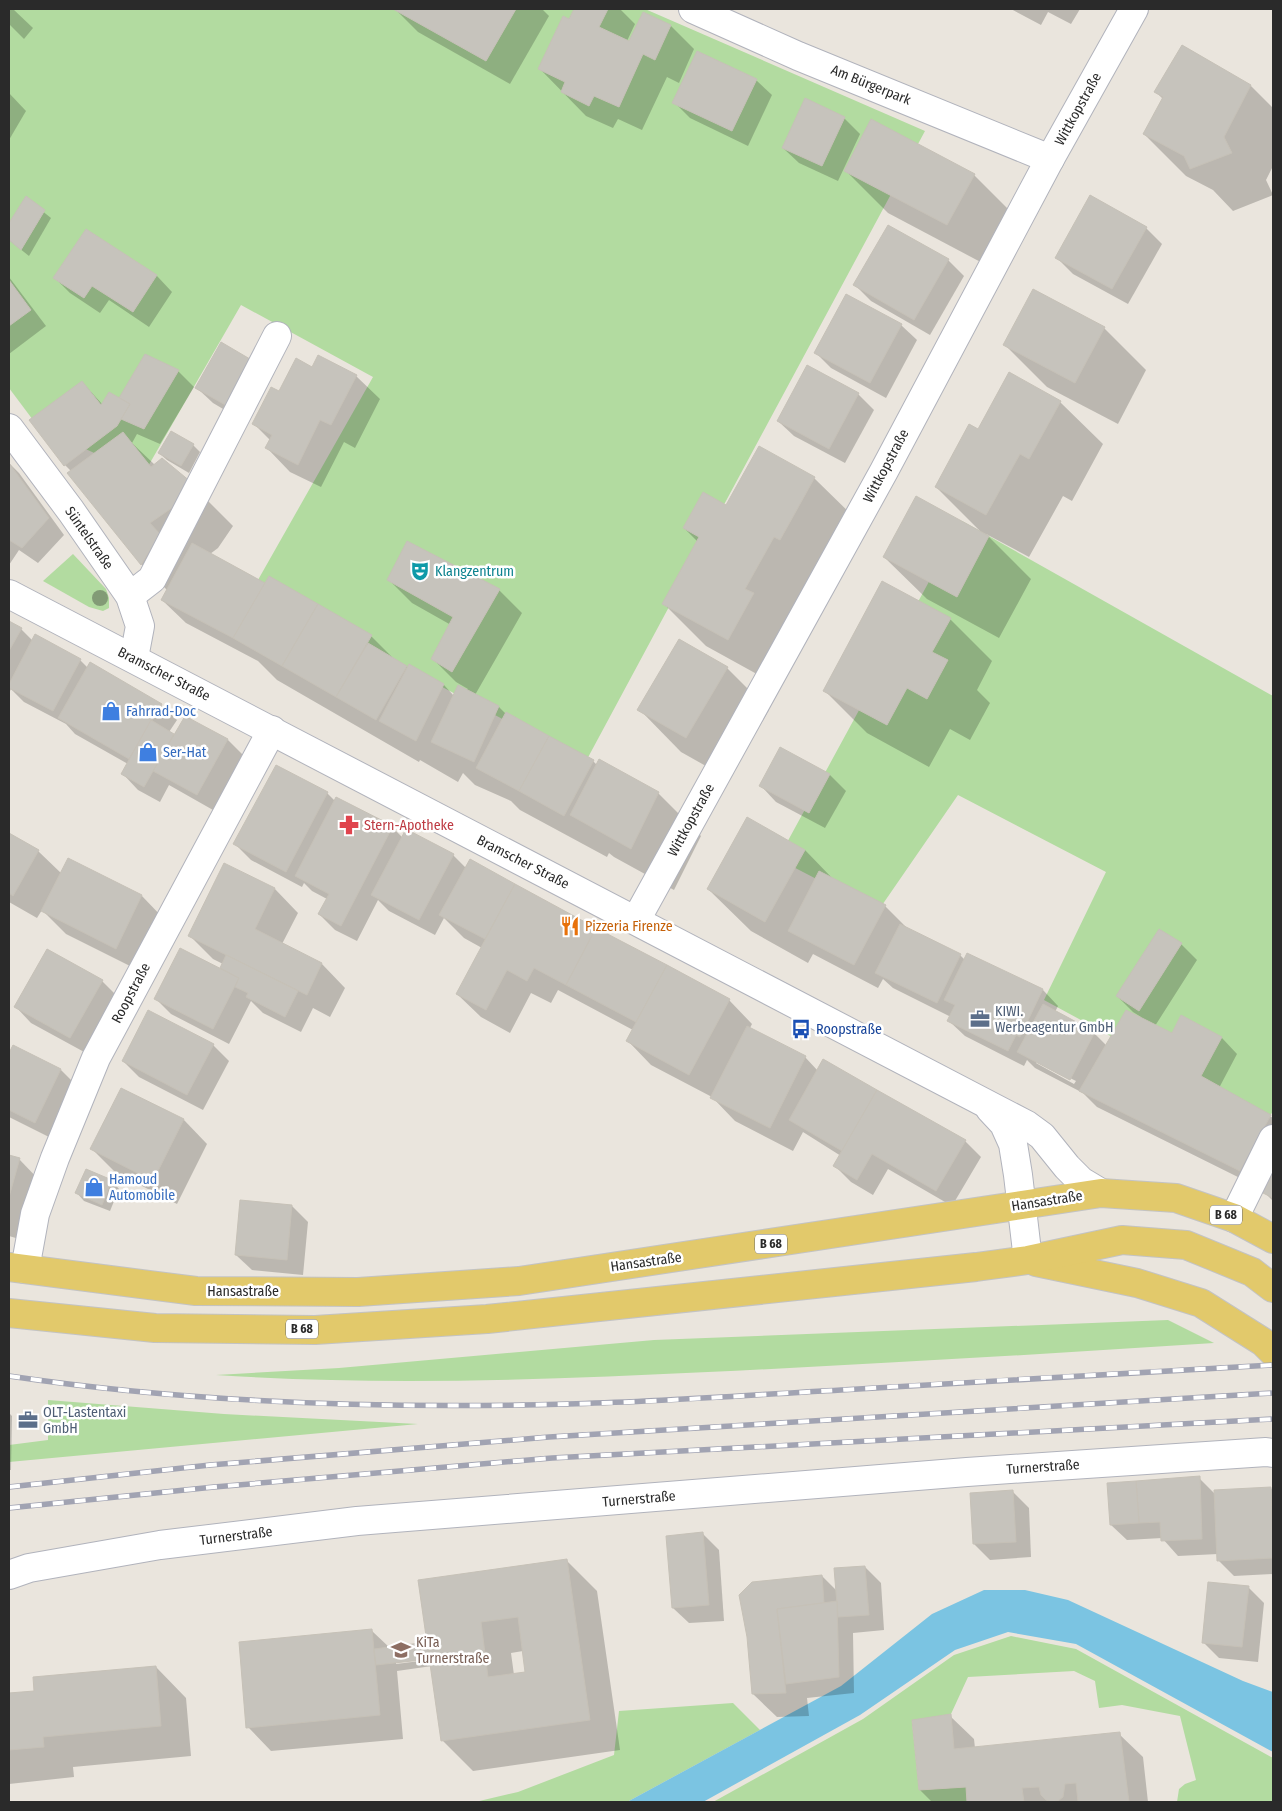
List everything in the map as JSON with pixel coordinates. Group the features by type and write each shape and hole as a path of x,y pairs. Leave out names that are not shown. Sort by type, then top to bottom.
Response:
{"main road":[{"name":"Hansastraße","path":"17,1268 196,1291 358,1292 519,1281 1100,1193 1176,1198 1234,1218 1273,1239"},
{"name":"B 68","path":"9,1312 155,1328 315,1330 487,1319 958,1269 1028,1260 1122,1240 1186,1245 1252,1272 1273,1288"},
{"name":"B 68","path":"1028,1260 1137,1283 1201,1303 1263,1342 1273,1352"}],"street":[{"name":"Am Bürgerpark","path":"693,9 798,56 1050,158"},
{"name":"Wittkopstraße","path":"636,920 884,471 1050,158 1134,9"},
{"path":"130,596 152,579 278,336"},
{"name":"Süntelstraße","path":"9,428 71,511 130,596 140,626 134,658"},
{"name":"Bramscher Straße","path":"9,594 984,1102 1042,1136 1081,1181 1100,1193"},
{"name":"Roopstraße","path":"17,1268 34,1214 55,1158 96,1058 272,730"},
{"name":"Bramscher Straße","path":"984,1102 1004,1124 1013,1144 1028,1260"},
{"path":"1234,1218 1273,1139"},
{"name":"Turnerstraße","path":"9,1574 29,1568 160,1545 357,1521 977,1472 1256,1452 1273,1453"}],"green space":[{"path":"9,9 645,9 925,131 585,763 254,587 373,377 241,305 143,475 39,428 9,388"},
{"path":"962,521 1273,696 1273,1111 1267,1121 1044,1000 1106,872 958,795 878,911 778,859"},
{"path":"73,554 106,589 109,598 109,608 103,611 89,607 43,581"},
{"path":"1168,1320 1214,1343 835,1366 462,1381 339,1380 216,1375 339,1368 654,1340"},
{"path":"48,1400 224,1414 418,1424 9,1462 9,1445 48,1440"},
{"path":"1011,1636 1076,1649 1273,1758 1273,1802 1177,1802 1179,1789 1185,1784 1196,1780 1180,1716 1122,1705 1099,1708 1095,1681 1074,1671 968,1677 951,1714 912,1721 919,1790 966,1787 967,1802 713,1802 863,1719 954,1655"},
{"path":"733,1703 760,1730 627,1802 475,1802 518,1792 614,1755 619,1711"}],"water":[{"path":"984,1590 1025,1590 1068,1600 1243,1681 1273,1692 1273,1752 1076,1644 1008,1632 955,1650 860,1715 703,1802 627,1802 841,1686 932,1614"}],"building":[{"path":"393,9 516,9 486,61"},
{"path":"574,9 608,9 599,27 629,41 643,12 671,25 655,60 643,54 619,107 594,96 589,106 561,92 565,82 538,69 563,16 569,19"},
{"path":"1182,45 1251,85 1224,137 1232,153 1190,169 1184,156 1143,134 1163,97 1154,92"},
{"path":"697,51 757,79 732,131 672,103"},
{"path":"805,98 845,117 822,166 782,148"},
{"path":"871,119 975,174 947,225 844,171"},
{"path":"1090,195 1147,227 1112,289 1055,258"},
{"path":"26,196 45,210 21,250 9,240 9,223"},
{"path":"888,225 949,259 914,320 853,285"},
{"path":"86,229 157,275 133,312 92,286 84,298 53,278"},
{"path":"9,280 31,310 9,326"},
{"path":"1033,289 1105,327 1075,383 1003,345"},
{"path":"846,294 902,324 870,383 814,353"},
{"path":"221,342 255,362 229,407 195,388"},
{"path":"145,354 179,370 144,429 121,419 130,404 119,398"},
{"path":"318,355 357,375 331,425 320,420 298,465 265,448 272,435 252,424 271,387 279,391 296,358 312,367"},
{"path":"807,365 859,393 829,449 777,421"},
{"path":"1009,372 1061,401 1029,459 1020,454 986,515 935,487 969,424 978,429"},
{"path":"82,381 101,405 109,392 130,404 117,426 64,466 29,420"},
{"path":"171,431 194,444 181,466 158,453"},
{"path":"123,432 151,467 162,458 191,482 176,505 150,523 160,534 141,565 67,473"},
{"path":"759,446 815,477 780,540 774,537 745,589 754,593 728,640 662,604 699,537 683,528 703,492 726,505"},
{"path":"9,463 49,518 22,548 9,540"},
{"path":"916,496 989,536 957,597 883,557"},
{"path":"407,541 500,589 452,672 431,659 453,617 387,580"},
{"path":"192,543 265,583 233,638 161,600"},
{"path":"269,576 318,604 282,666 233,638"},
{"path":"882,581 951,618 932,652 948,660 927,699 907,688 887,725 823,691"},
{"path":"318,604 372,635 336,697 282,666"},
{"path":"9,621 22,628 9,651"},
{"path":"35,634 81,659 53,711 9,688 9,684"},
{"path":"679,639 728,667 686,738 637,710"},
{"path":"368,643 407,666 376,720 336,697"},
{"path":"90,662 162,704 129,759 58,718"},
{"path":"409,664 444,684 416,741 379,721"},
{"path":"458,685 499,706 474,762 431,742"},
{"path":"506,712 549,736 519,791 476,768"},
{"path":"185,716 228,739 197,795 153,771"},
{"path":"151,720 174,734 144,787 121,774"},
{"path":"549,736 594,760 564,816 519,791"},
{"path":"780,747 830,774 809,813 759,786"},
{"path":"599,759 659,792 631,849 570,815"},
{"path":"276,765 328,792 286,872 233,844"},
{"path":"336,797 393,826 341,926 318,914 329,894 295,876"},
{"path":"747,817 805,850 765,922 707,889"},
{"path":"406,829 454,854 419,920 371,895"},
{"path":"9,833 39,850 13,896 9,893"},
{"path":"68,858 142,895 116,949 41,911"},
{"path":"470,859 515,884 485,939 439,915"},
{"path":"224,863 275,888 255,929 322,963 307,995 188,936"},
{"path":"819,871 886,905 854,965 788,931"},
{"path":"515,884 596,928 566,985 534,968 527,981 507,970 486,1010 456,994"},
{"path":"900,924 961,954 937,1003 875,973"},
{"path":"596,928 667,965 636,1022 566,985"},
{"path":"1159,929 1182,943 1139,1011 1116,996"},
{"path":"180,948 239,978 213,1029 154,999"},
{"path":"47,949 103,980 70,1038 14,1007"},
{"path":"967,953 1043,989 1020,1037 1016,1035 1008,1051 947,1021 955,1005 944,1000"},
{"path":"226,955 298,991 285,1017 246,997 248,993 235,987 239,978 220,968"},
{"path":"667,965 730,999 689,1075 626,1041"},
{"path":"1043,1004 1095,1032 1070,1080 1017,1052"},
{"path":"148,1010 214,1044 187,1095 122,1061"},
{"path":"1126,1010 1172,1033 1181,1015 1222,1037 1201,1076 1271,1115 1240,1171 1079,1091"},
{"path":"747,1026 806,1056 770,1128 710,1098"},
{"path":"13,1045 61,1069 35,1123 9,1110 9,1053"},
{"path":"823,1059 877,1090 842,1151 789,1120"},
{"path":"121,1088 184,1119 153,1181 90,1149"},
{"path":"877,1090 966,1140 936,1191 872,1154 857,1180 833,1166"},
{"path":"9,1155 20,1158 9,1197"},
{"name":"Hamoud Automobile","path":"86,1169 112,1180 102,1205 75,1193"},
{"path":"1273,1173 1273,1198 1263,1193"},
{"path":"240,1200 292,1205 287,1260 235,1255"},
{"path":"1200,1476 1202,1539 1161,1541 1160,1522 1139,1523 1136,1481"},
{"path":"1136,1481 1139,1523 1110,1525 1107,1483"},
{"path":"1271,1487 1273,1558 1217,1561 1214,1490"},
{"path":"1013,1490 1016,1542 973,1544 970,1493"},
{"path":"703,1532 709,1605 672,1608 666,1536"},
{"path":"567,1559 590,1720 441,1741 418,1580","holes":["518,1617 525,1672 488,1677 481,1622"]},
{"path":"865,1566 869,1615 838,1617 834,1568"},
{"path":"822,1575 824,1603 777,1609 786,1693 752,1694 747,1637 739,1595 752,1582"},
{"path":"1208,1582 1249,1586 1242,1647 1202,1643"},
{"path":"837,1601 839,1677 786,1684 777,1609"},
{"path":"372,1629 380,1715 246,1728 239,1642"},
{"path":"428,1642 430,1659 376,1665 374,1649"},
{"path":"156,1666 161,1726 43,1737 44,1747 9,1750 9,1693 34,1691 33,1677"},
{"path":"951,1714 954,1749 1120,1732 1129,1802 1078,1802 1076,1783 1065,1784 1063,1797 1058,1801 1052,1802 1046,1800 1041,1795 1039,1787 1022,1788 1024,1802 967,1802 966,1787 919,1790 912,1720"}],"railway":[{"path":"9,1376 78,1385 218,1398 428,1406 670,1400 1273,1365"},
{"path":"9,1487 210,1465 549,1437 1273,1393"},
{"path":"9,1508 214,1487 552,1458 1273,1419"}],"place":[{"name":"Klangzentrum","path":"420,571"},
{"name":"Fahrrad-Doc","path":"111,711"},
{"name":"Ser-Hat","path":"148,752"},
{"name":"Stern-Apotheke","path":"349,825"},
{"name":"Pizzeria Firenze","path":"570,926"},
{"name":"KIWI. Werbeagentur GmbH","path":"980,1019"},
{"name":"Roopstraße","path":"801,1029"},
{"name":"Hamoud Automobile","path":"94,1187"},
{"name":"OLT-Lastentaxi GmbH","path":"28,1420"},
{"name":"KiTa Turnerstraße","path":"401,1650"}]}
